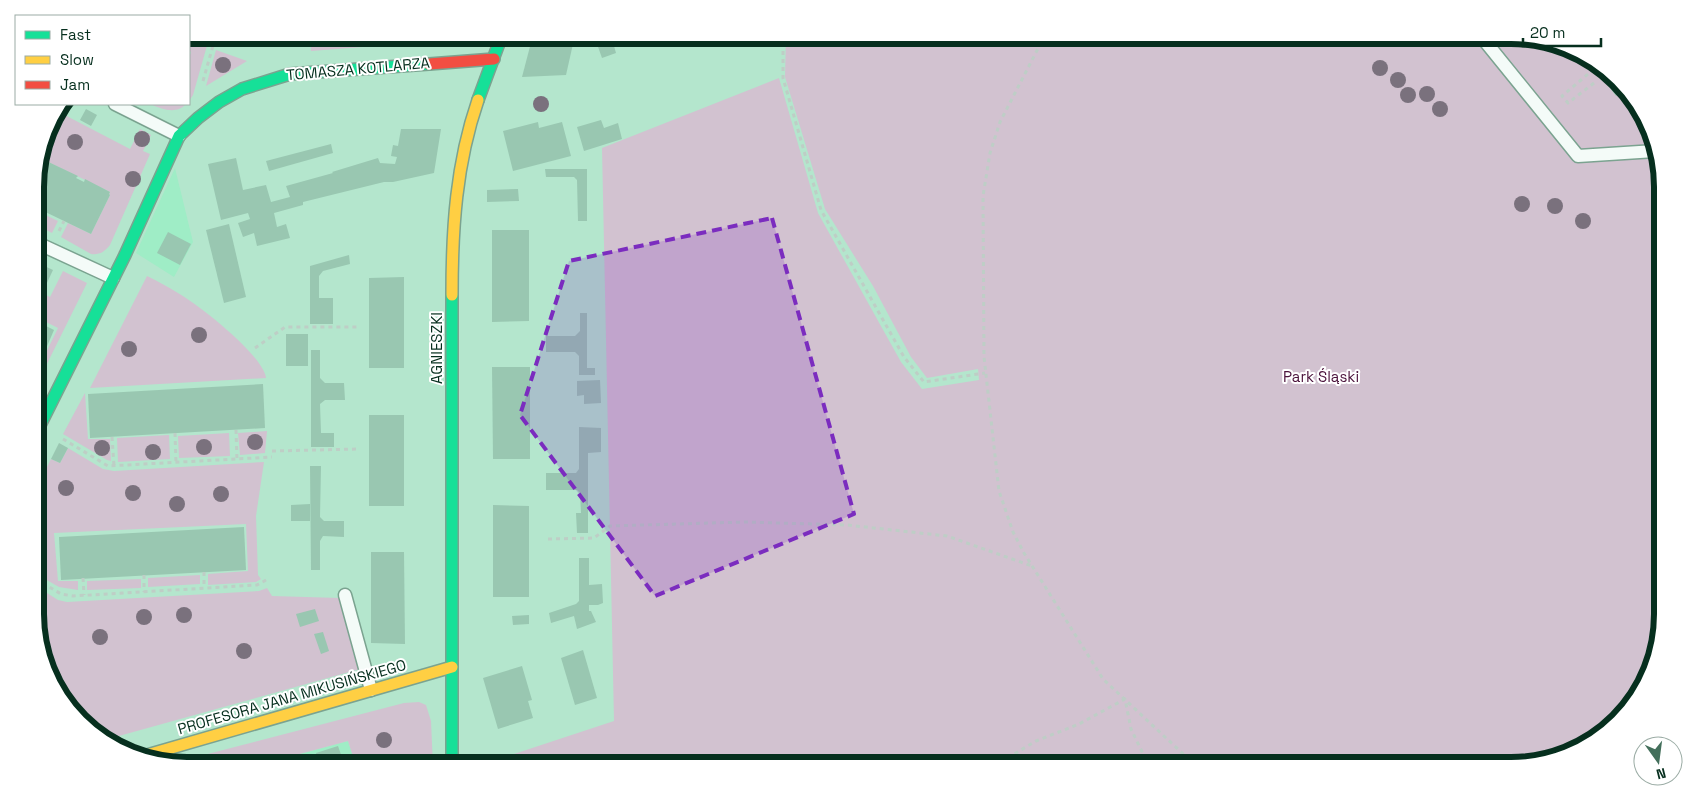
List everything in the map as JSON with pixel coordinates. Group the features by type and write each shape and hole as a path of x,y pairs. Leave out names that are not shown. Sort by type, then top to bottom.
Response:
{"street":[{"name":"AGNIESZKI","path":"452,757 453,216 458,180 469,129 499,44"},
{"name":"TOMASZA KOTLARZA","path":"44,403 125,255 179,136 198,118 226,98 250,86 290,74 494,59"},
{"name":"PROFESORA JANA MIKUSIŃSKIEGO","path":"160,755 371,690 452,668"}],"lane":[{"path":"1487,44 1578,156 1649,150"},
{"path":"117,105 179,136"},
{"path":"44,246 113,278"},
{"path":"345,595 371,690"}],"path":[{"path":"201,89 214,44"},
{"path":"783,44 783,78 821,210 904,357 924,382 985,373"},
{"path":"1040,44 1000,122 990,153 983,196 985,373 999,491 1013,532 1032,566 1104,679 1186,757"},
{"path":"1593,70 1562,96 1568,103 1594,83"},
{"path":"256,348 285,327 359,327"},
{"path":"236,430 237,460"},
{"path":"174,433 176,463"},
{"path":"56,436 108,466 272,457"},
{"path":"112,436 114,466"},
{"path":"272,451 358,449"},
{"path":"548,540 594,538 610,526 745,522 847,525 947,536 1032,566"},
{"path":"204,572 204,588"},
{"path":"144,575 144,592"},
{"path":"83,578 84,595"},
{"path":"44,584 61,594 73,596 257,585 268,580"},
{"path":"1009,757 1036,741 1079,724 1125,699"},
{"path":"1125,699 1131,729 1145,757"}],"highlighted area":[{"path":"772,218 854,514 655,596 520,415 569,261"}],"shaded area":[{"path":"175,168 193,242 174,277 136,253"},
{"path":"348,741 353,757 288,757"}],"green space":[{"path":"190,44 207,44 193,95 190,100 190,55"},
{"path":"311,44 401,44 311,51"},
{"name":"Park Śląski","path":"786,44 1521,44 1557,51 1583,63 1598,73 1625,100 1635,115 1649,150 1654,186 1654,624 1652,642 1643,669 1635,686 1619,709 1606,722 1575,743 1539,755 1521,757 505,757 614,721 602,148 779,78 818,213 901,362 922,389 979,380 978,369 927,378 911,357 873,286 825,209 785,77"},
{"path":"216,50 247,61 206,86"},
{"path":"153,105 185,105 173,110"},
{"path":"63,114 130,149 140,129 151,135 143,151 150,154 110,245 104,251 91,254 61,237 68,223 91,234 110,192 46,161 55,132"},
{"path":"44,214 58,221 52,233 44,229"},
{"path":"63,271 87,283 44,370 44,357 58,328 44,321 44,294 50,297"},
{"path":"147,276 188,299 215,319 254,357 263,369 266,378 90,388"},
{"path":"85,393 88,439 110,439 111,461 63,434"},
{"path":"267,431 265,453 240,455 238,433"},
{"path":"229,433 230,456 179,458 178,436"},
{"path":"169,435 170,459 118,462 117,438"},
{"path":"68,448 103,469 114,471 264,462 256,516 258,575 261,579 256,582 208,585 208,574 248,571 246,524 54,533 58,581 78,581 78,590 59,587 44,579 44,473 51,459 60,463"},
{"path":"200,575 200,584 148,587 148,578"},
{"path":"141,579 141,588 87,590 87,581"},
{"path":"267,588 272,596 340,598 360,669 114,737 86,715 63,686 55,669 45,633 44,591 58,600 67,602 259,591"},
{"path":"419,702 426,705 431,721 433,757 353,757 348,741 288,757 196,757 404,703"}],"building":[{"path":"531,44 573,44 566,75 522,77"},
{"path":"597,44 613,44 616,53 602,58"},
{"path":"1599,74 1619,93 1616,96"},
{"path":"86,109 97,115 91,126 80,120"},
{"path":"601,120 604,128 618,123 622,139 584,151 577,127"},
{"path":"538,122 539,128 562,122 571,156 513,171 503,131"},
{"path":"401,129 441,129 434,173 393,182 384,182 303,202 303,205 274,213 277,227 286,224 290,238 257,246 254,233 243,237 238,223 250,219 248,213 221,220 208,164 236,158 243,190 266,185 271,202 290,197 286,186 378,158 380,163 395,164 397,157 391,156 393,145 398,146"},
{"path":"331,144 333,153 269,171 266,161"},
{"path":"46,161 78,176 76,178 84,182 85,179 110,192 91,234 44,211"},
{"path":"545,169 587,169 587,221 578,221 577,180 574,177 546,177"},
{"path":"518,189 519,201 487,202 487,190"},
{"path":"229,224 246,297 224,303 206,230"},
{"path":"492,230 529,230 529,321 492,322"},
{"path":"168,232 191,244 180,265 157,253"},
{"path":"349,255 350,264 323,271 319,276 319,298 333,298 333,324 310,324 310,266"},
{"path":"44,266 53,270 44,287"},
{"path":"404,277 404,368 369,368 369,278"},
{"path":"580,313 587,313 587,368 595,368 595,375 579,375 579,356 575,352 546,352 546,336 575,336 580,331"},
{"path":"44,325 54,330 44,353"},
{"path":"286,334 308,334 308,366 286,366"},
{"path":"311,350 320,350 320,378 325,383 344,383 345,400 325,400 320,404 321,433 334,433 334,447 311,447"},
{"path":"492,367 530,367 530,459 493,459"},
{"path":"600,380 601,403 584,404 584,395 577,396 577,381"},
{"path":"263,384 265,428 90,438 88,394"},
{"path":"369,415 404,415 404,506 369,506"},
{"path":"579,427 601,428 601,452 588,453 588,533 577,533 576,513 581,513 580,493 577,490 546,490 546,473 576,473 579,469"},
{"path":"59,443 68,448 60,463 51,459"},
{"path":"310,466 321,466 320,517 324,521 344,521 344,537 323,536 320,541 320,570 311,570"},
{"path":"310,504 310,521 291,521 291,505"},
{"path":"493,505 529,506 529,597 493,597"},
{"path":"244,527 246,570 61,580 59,537"},
{"path":"371,552 404,552 405,644 371,643"},
{"path":"579,558 589,558 589,585 602,584 603,603 589,605 589,611 591,611 596,622 577,629 574,616 551,623 549,613 576,604 579,601"},
{"path":"315,609 319,621 300,627 296,614"},
{"path":"529,615 529,624 513,625 512,616"},
{"path":"323,632 329,651 321,654 314,634"},
{"path":"583,650 597,698 575,705 561,658"},
{"path":"522,666 532,700 528,701 533,718 498,729 483,678"},
{"path":"338,746 342,757 317,757 316,753"}],"traffic: fast":[{"path":"478,100 499,44"},
{"path":"44,417 125,255 179,136 198,118 219,102 242,89 290,74 429,64"},
{"path":"452,295 452,757"}],"traffic: slow":[{"path":"452,295 454,221 460,172 478,100"},
{"path":"153,753 452,667"}],"traffic: jam":[{"path":"429,64 494,59"}]}
